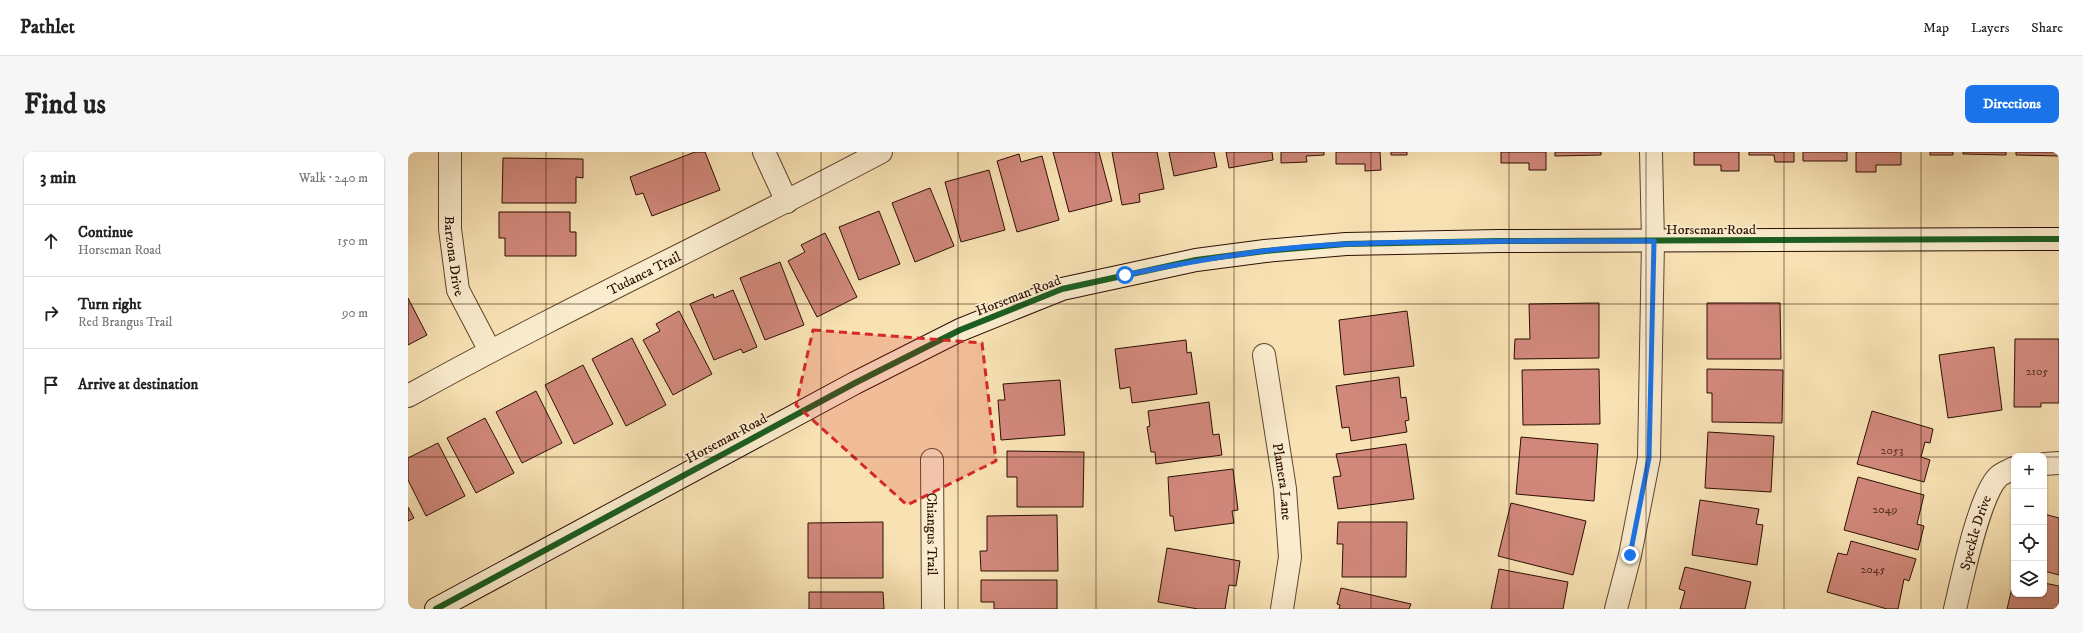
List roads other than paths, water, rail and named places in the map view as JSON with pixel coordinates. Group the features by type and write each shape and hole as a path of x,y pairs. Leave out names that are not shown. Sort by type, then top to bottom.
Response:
{"street":[{"name":"Barzona Drive","path":"450,152 450,229 458,290 490,351"},
{"path":"764,152 787,202"},
{"name":"Tudanca Trail","path":"408,396 490,351 787,202 881,152"},
{"path":"1616,609 1630,555 1649,458 1654,241 1651,152"},
{"name":"Horseman Road","path":"436,609 855,382 960,330 1062,289 1196,260 1265,251 1332,245 1483,242 2059,239"},
{"name":"Plamera Lane","path":"1264,355 1285,488 1290,557 1282,609"},
{"name":"Chiangus Trail","path":"932,460 933,609"},
{"path":"2047,464 2059,463"},
{"name":"Speckle Drive","path":"1955,609 1975,529 1988,493 1998,477 2011,470"}]}
